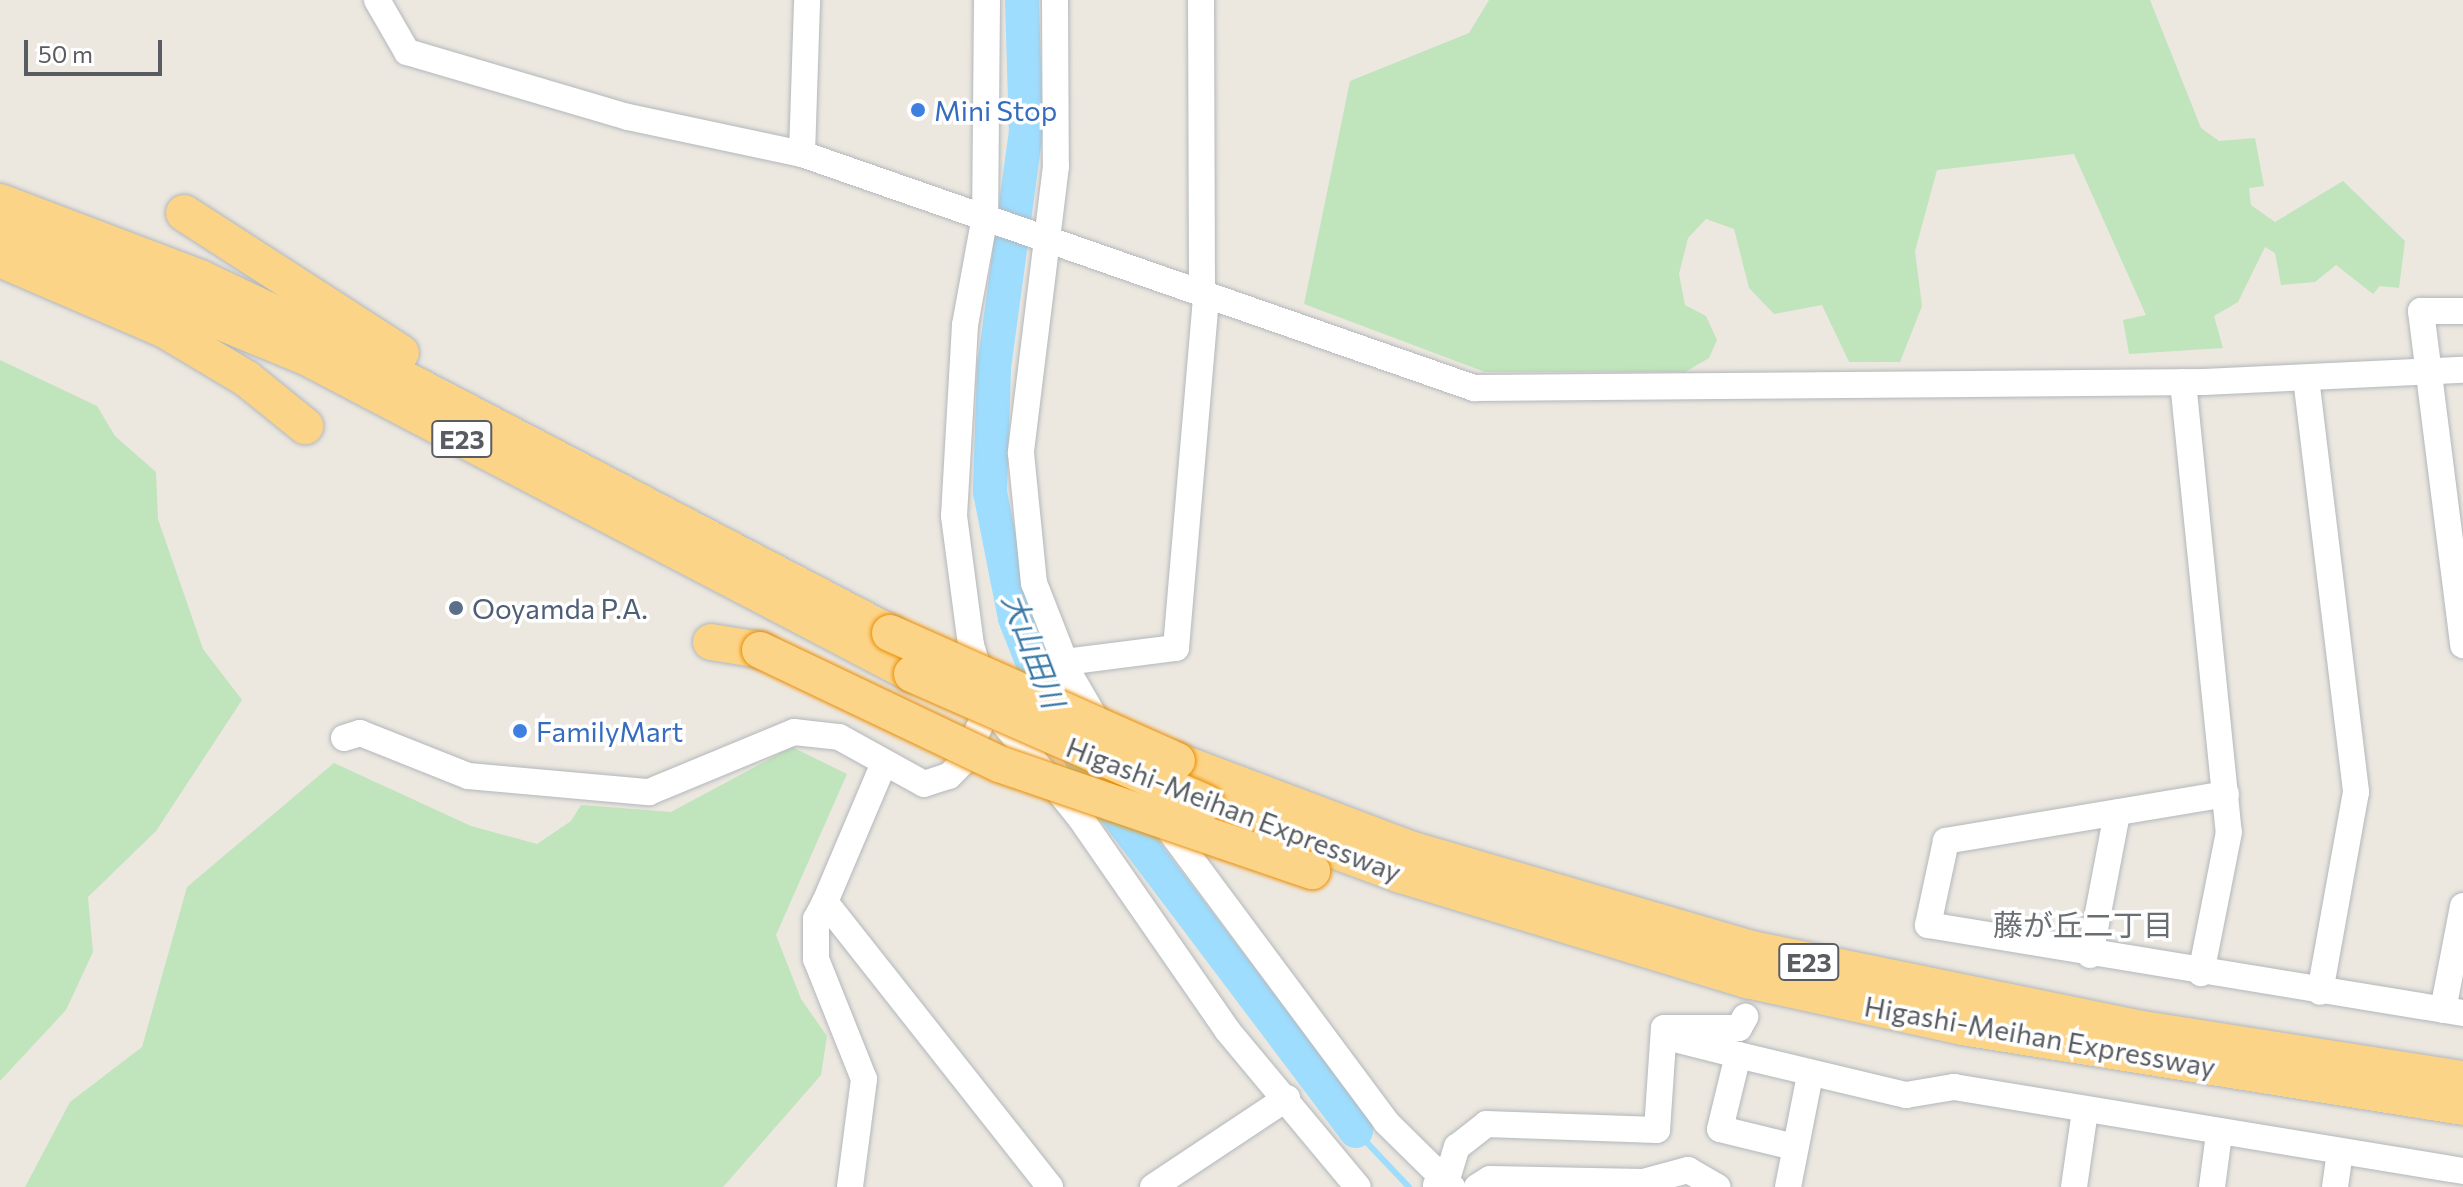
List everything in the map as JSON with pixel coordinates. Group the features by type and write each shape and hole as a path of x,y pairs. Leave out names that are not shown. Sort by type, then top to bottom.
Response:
{"highway":[{"name":"Higashi-Meihan Expressway","path":"0,202 200,278 521,437 890,633 1177,761 1410,849 1738,946 2127,1027 2463,1079"},
{"path":"184,213 488,405 521,437"},
{"name":"Higashi-Meihan Expressway","path":"0,231 310,359 912,674 1206,803 1538,919 1747,980 1962,1027 2463,1107"},
{"path":"0,259 165,330 247,379 305,426"},
{"path":"711,642 760,650 999,764 1312,871 1411,901 1538,919"}],"street":[{"path":"377,0 407,52 628,117 802,154 1474,388 2183,382 2463,370"},
{"path":"802,154 807,0"},
{"path":"987,0 988,217 965,325 954,516 971,645 989,705 1079,816 1227,1030 1287,1098 1358,1187"},
{"path":"1055,0 1056,166 1042,236 1021,453 1034,583 1065,662 1115,752 1203,878 1386,1122 1444,1184 1457,1147 1486,1124 1657,1130 1664,1028 1739,1028 1745,1017"},
{"path":"1065,662 1176,648 1204,294 1201,0"},
{"path":"2463,311 2421,311 2463,645"},
{"path":"2306,378 2356,792 2320,992"},
{"path":"2183,382 2229,832 2201,973"},
{"path":"344,738 360,733 468,776 649,792 794,732 839,737 924,784 949,776 964,761 989,705"},
{"path":"850,1187 864,1079 816,959 816,919 884,763"},
{"path":"2226,794 1946,841 1928,925 2090,955 2453,1011 2463,906"},
{"path":"2090,955 2117,813"},
{"path":"825,902 1050,1187"},
{"path":"1664,1036 1810,1075 1906,1095 1954,1087 2219,1134 2463,1171"},
{"path":"1738,1055 1720,1129 1794,1147"},
{"path":"1788,1187 1810,1075"},
{"path":"1153,1187 1287,1098"},
{"path":"2074,1187 2085,1111"},
{"path":"2212,1187 2219,1134"},
{"path":"2335,1187 2340,1152"},
{"path":"1477,1187 1490,1179 1606,1184 1643,1182 1688,1170 1718,1187"}],"green space":[{"path":"1489,0 2150,0 2201,128 2219,141 2255,138 2264,186 2249,188 2251,205 2275,222 2343,181 2405,241 2399,288 2380,286 2373,294 2336,265 2315,282 2281,285 2275,253 2265,247 2238,302 2214,316 2223,348 2129,354 2123,320 2146,315 2074,154 1937,170 1915,251 1922,306 1900,362 1849,362 1822,305 1774,314 1749,288 1734,229 1706,219 1688,238 1679,274 1685,305 1706,316 1717,340 1709,358 1685,372 1485,372 1304,304 1350,81 1469,33"},
{"path":"0,360 97,406 115,436 156,472 158,519 203,649 242,700 156,831 88,897 93,952 66,1010 0,1081"},
{"path":"792,747 847,774 776,935 801,999 827,1036 821,1075 723,1187 25,1187 70,1102 142,1047 187,887 334,763 471,826 537,844 571,821 581,805 671,812"}],"waterway":[{"name":"大山田川","path":"1022,0 1026,131 994,369 990,492 1015,618 1042,687 1099,790 1356,1131"},
{"name":"大山田川","path":"1356,1131 1409,1187"}],"place":[{"name":"Mini Stop","path":"918,110"},
{"name":"Ooyamda P.A.","path":"456,608"},
{"name":"FamilyMart","path":"520,731"}],"district":[{"name":"藤が丘二丁目","path":"2083,924"}]}
